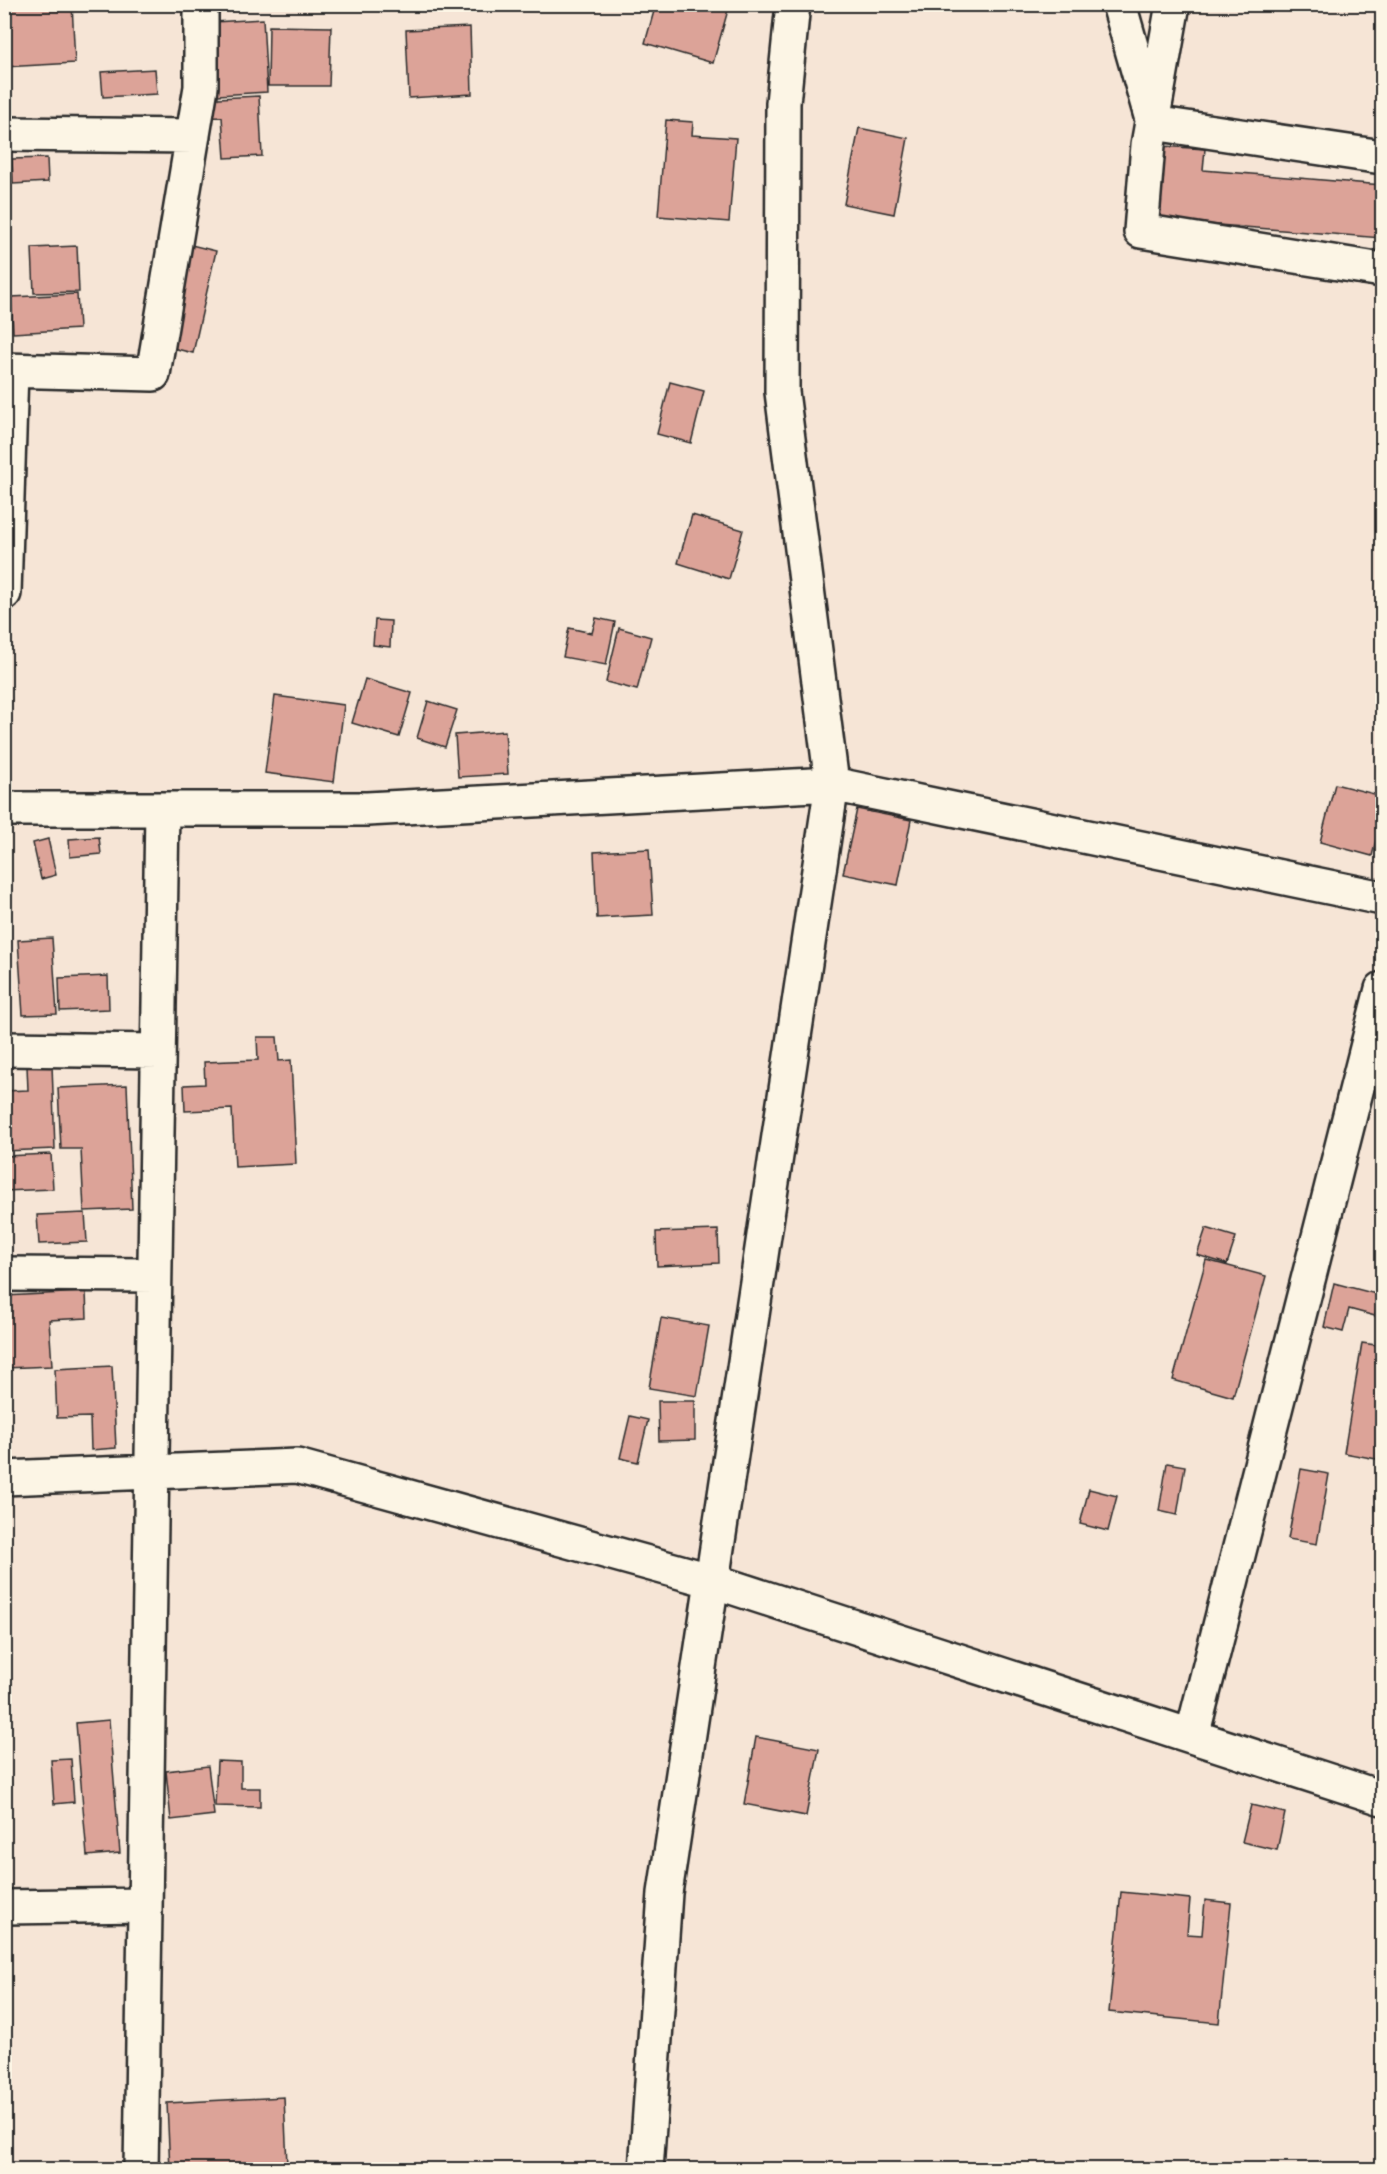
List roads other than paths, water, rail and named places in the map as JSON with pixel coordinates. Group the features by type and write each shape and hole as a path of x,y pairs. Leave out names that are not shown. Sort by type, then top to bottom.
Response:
{"street":[{"path":"4,593 8,370 153,374 201,87 201,4"},
{"path":"645,2169 665,1893 832,784 782,392 783,103 793,4"},
{"path":"1119,4 1153,123"},
{"path":"1173,4 1148,145 1141,231 1383,270"},
{"path":"1153,123 1383,158"},
{"path":"4,134 193,136"},
{"path":"4,809 367,809 832,784 1383,898"},
{"path":"141,2169 162,809"},
{"path":"1192,1736 1383,989"},
{"path":"4,1049 158,1051"},
{"path":"4,1274 154,1275"},
{"path":"4,1478 297,1466 713,1581 1383,1798"},
{"path":"4,1907 145,1905"}]}
